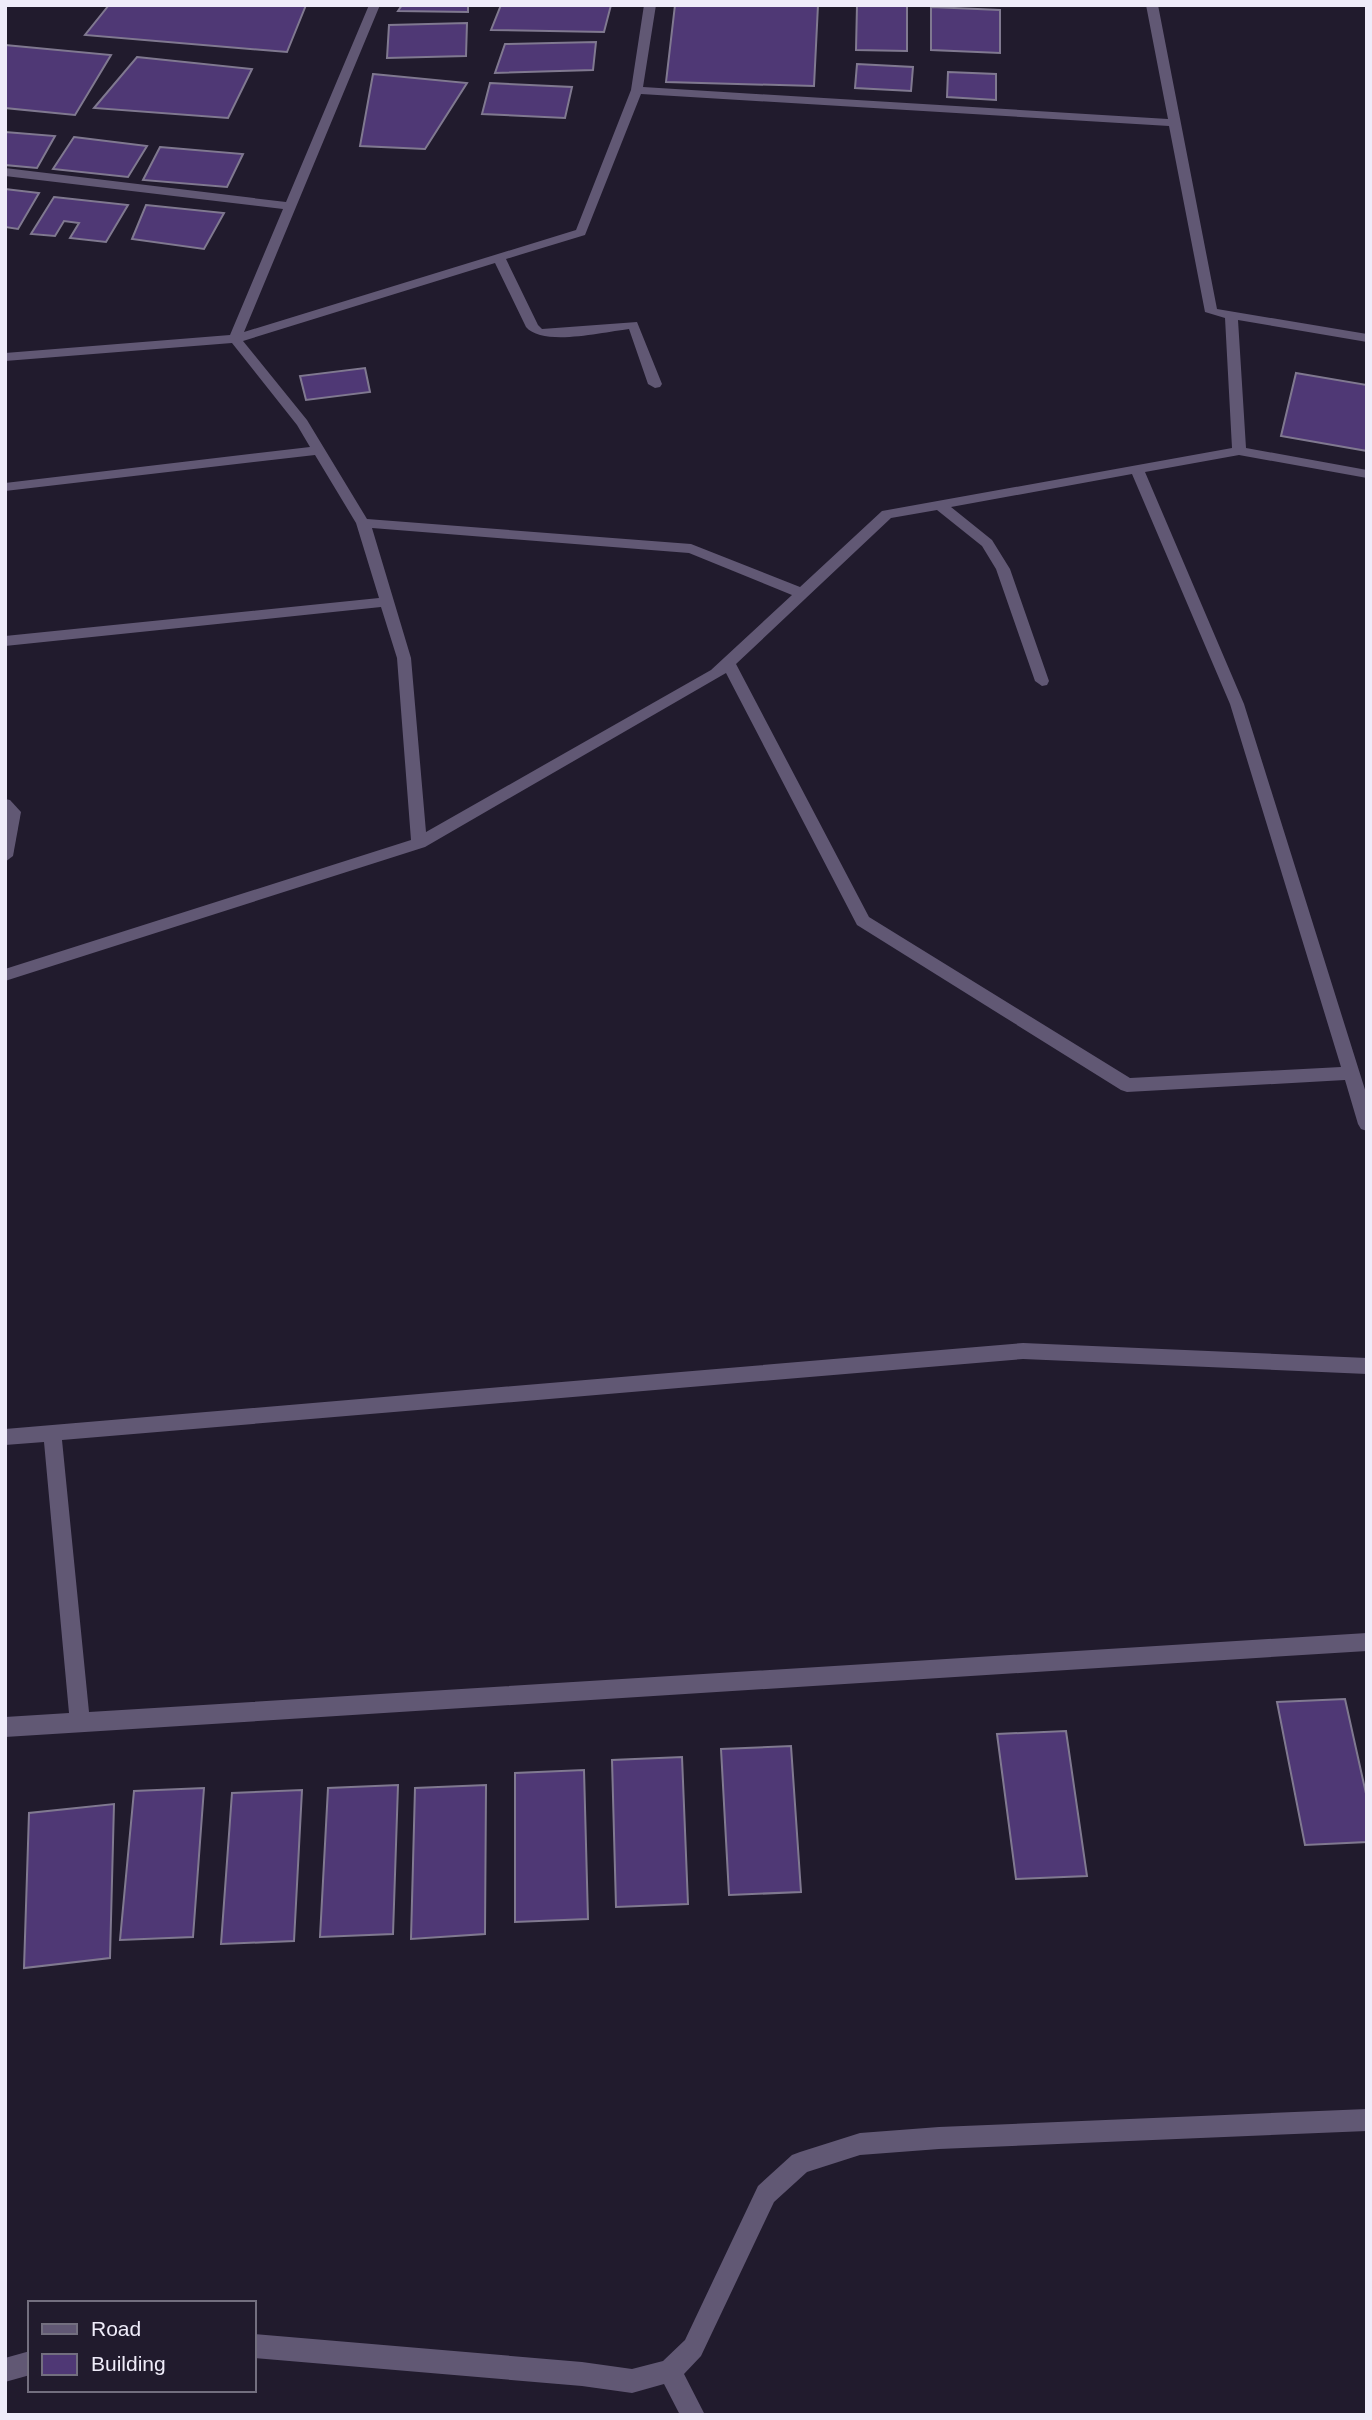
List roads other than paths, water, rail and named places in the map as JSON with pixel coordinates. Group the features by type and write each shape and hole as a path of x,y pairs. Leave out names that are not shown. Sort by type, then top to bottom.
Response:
{"street":[{"path":"235,339 375,5"},
{"path":"5,357 235,339 581,232 637,90 650,5"},
{"path":"1152,5 1210,312 1367,338"},
{"path":"637,90 1175,123"},
{"path":"5,172 291,206"},
{"path":"499,257 532,327 547,334 632,326 655,384"},
{"path":"1231,315 1239,451"},
{"path":"235,339 302,424 363,523 404,659 419,843"},
{"path":"5,486 319,450"},
{"path":"5,975 419,843 716,674 887,514 1239,451 1367,474"},
{"path":"1137,469 1237,704 1367,1124"},
{"path":"939,505 987,543 1003,569 1042,681"},
{"path":"363,523 691,549 803,593"},
{"path":"5,641 387,602"},
{"path":"728,663 863,921 1127,1085 1351,1073"},
{"path":"5,804 13,811 5,856"},
{"path":"5,1437 1023,1350 1367,1366"},
{"path":"52,1433 80,1722"},
{"path":"5,1727 1367,1642"},
{"path":"256,2346 582,2374 632,2381 670,2371 693,2348 766,2194 800,2163 860,2144 939,2138 1367,2120"},
{"path":"5,2370 28,2364"},
{"path":"670,2371 693,2415"}]}
